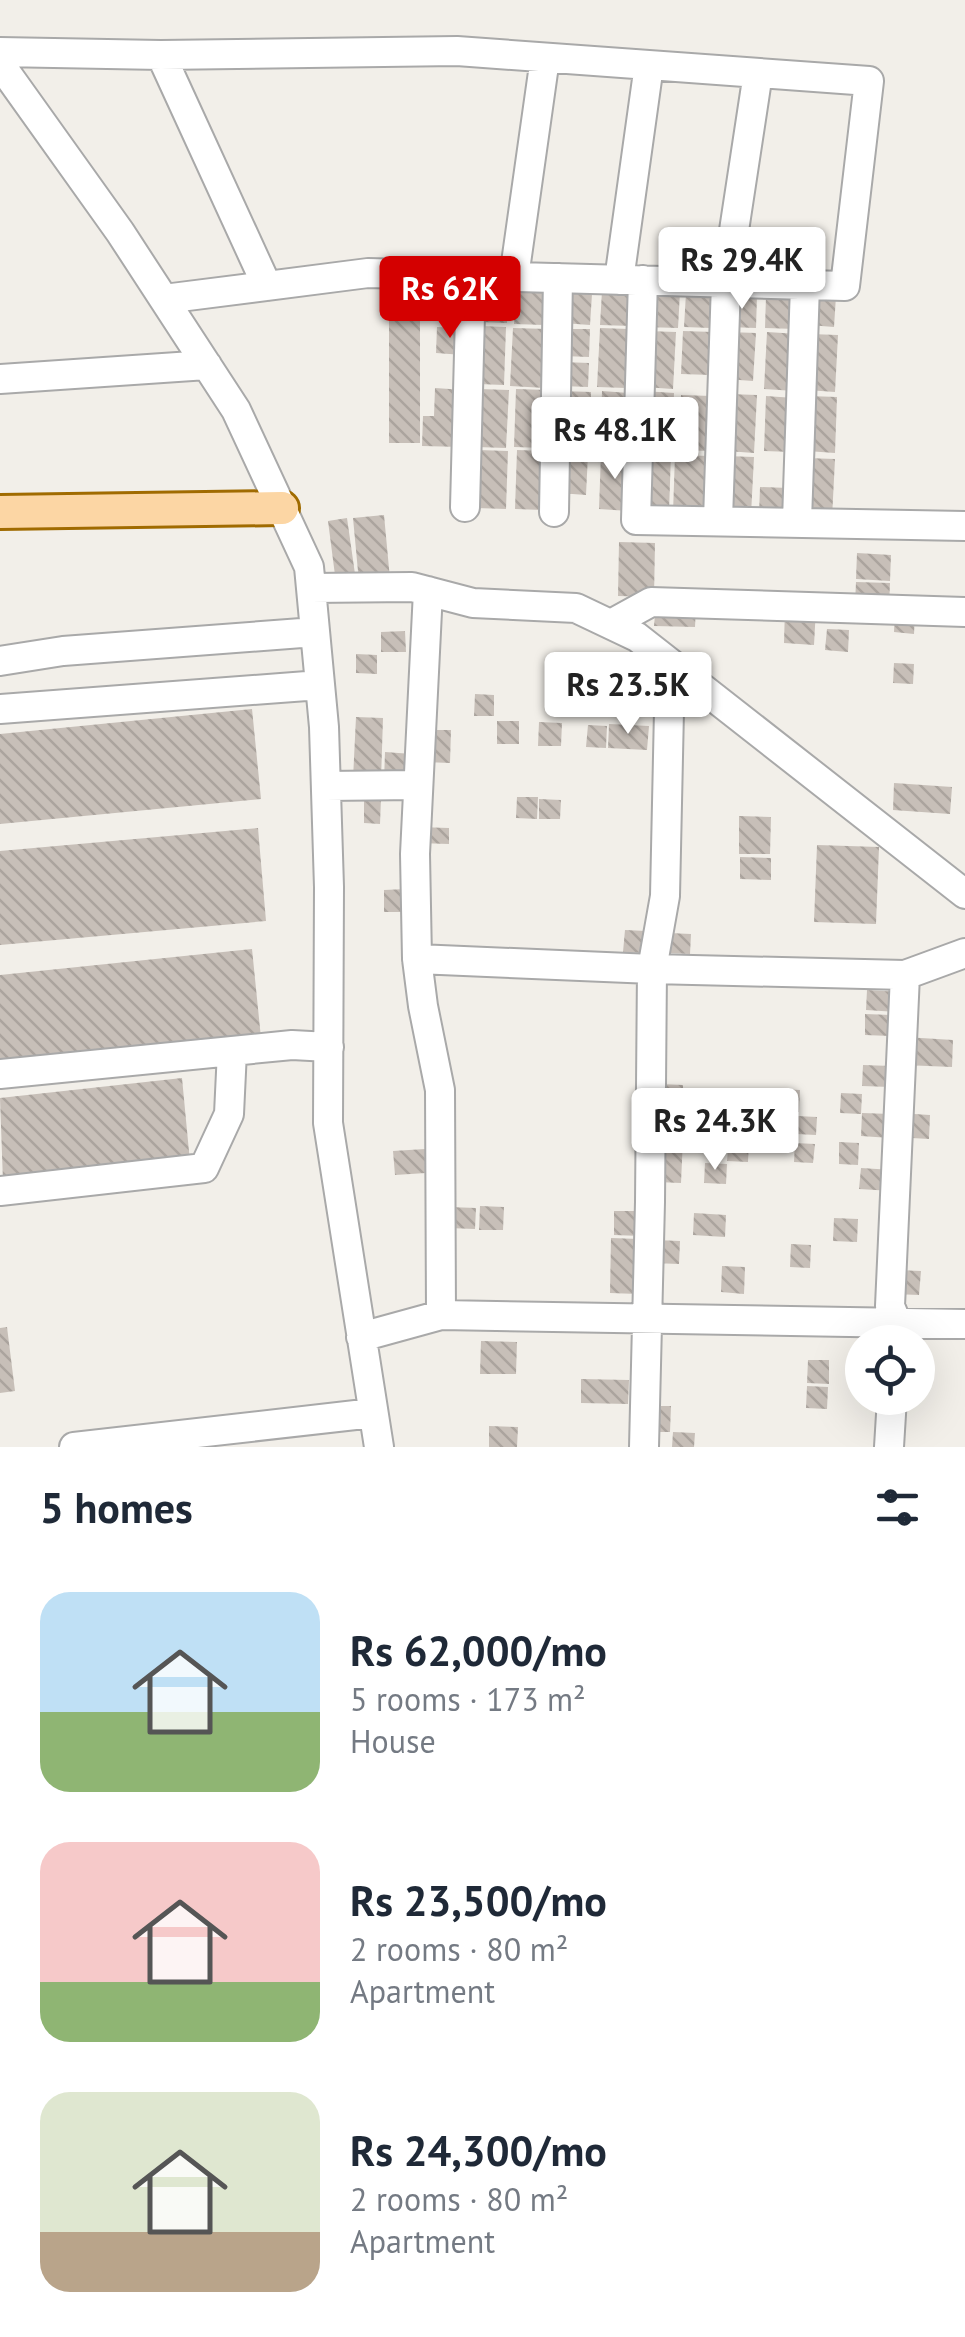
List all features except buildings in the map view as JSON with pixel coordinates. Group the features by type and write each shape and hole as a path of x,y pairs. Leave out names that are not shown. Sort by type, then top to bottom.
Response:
{"main road":[{"path":"0,512 282,508"}],"street":[{"path":"0,52 458,52 869,82 845,286 368,273 164,299"},
{"path":"162,55 267,286"},
{"path":"514,276 545,58"},
{"path":"0,64 120,232 236,410 309,566 326,786 328,1123 380,1447"},
{"path":"649,66 631,280 636,520 965,526"},
{"path":"718,520 726,282 758,73"},
{"path":"466,507 471,276"},
{"path":"554,512 558,278"},
{"path":"797,521 805,284"},
{"path":"0,380 206,365"},
{"path":"311,588 412,587 473,603 576,608 611,624 637,637 965,894"},
{"path":"428,592 416,785 418,959 440,1090 441,1314"},
{"path":"611,624 651,602 965,612"},
{"path":"0,660 63,651 315,632"},
{"path":"644,1447 652,969 665,896 670,664"},
{"path":"0,709 320,685"},
{"path":"326,786 416,785"},
{"path":"418,959 905,975 965,953"},
{"path":"894,1325 890,1306 905,975"},
{"path":"0,1074 292,1046 329,1047"},
{"path":"0,1191 204,1168 229,1114 232,1051"},
{"path":"361,1337 441,1314 647,1318 845,1330"},
{"path":"935,1328 965,1324"},
{"path":"74,1447 373,1413"},
{"path":"889,1447 891,1415"}]}
